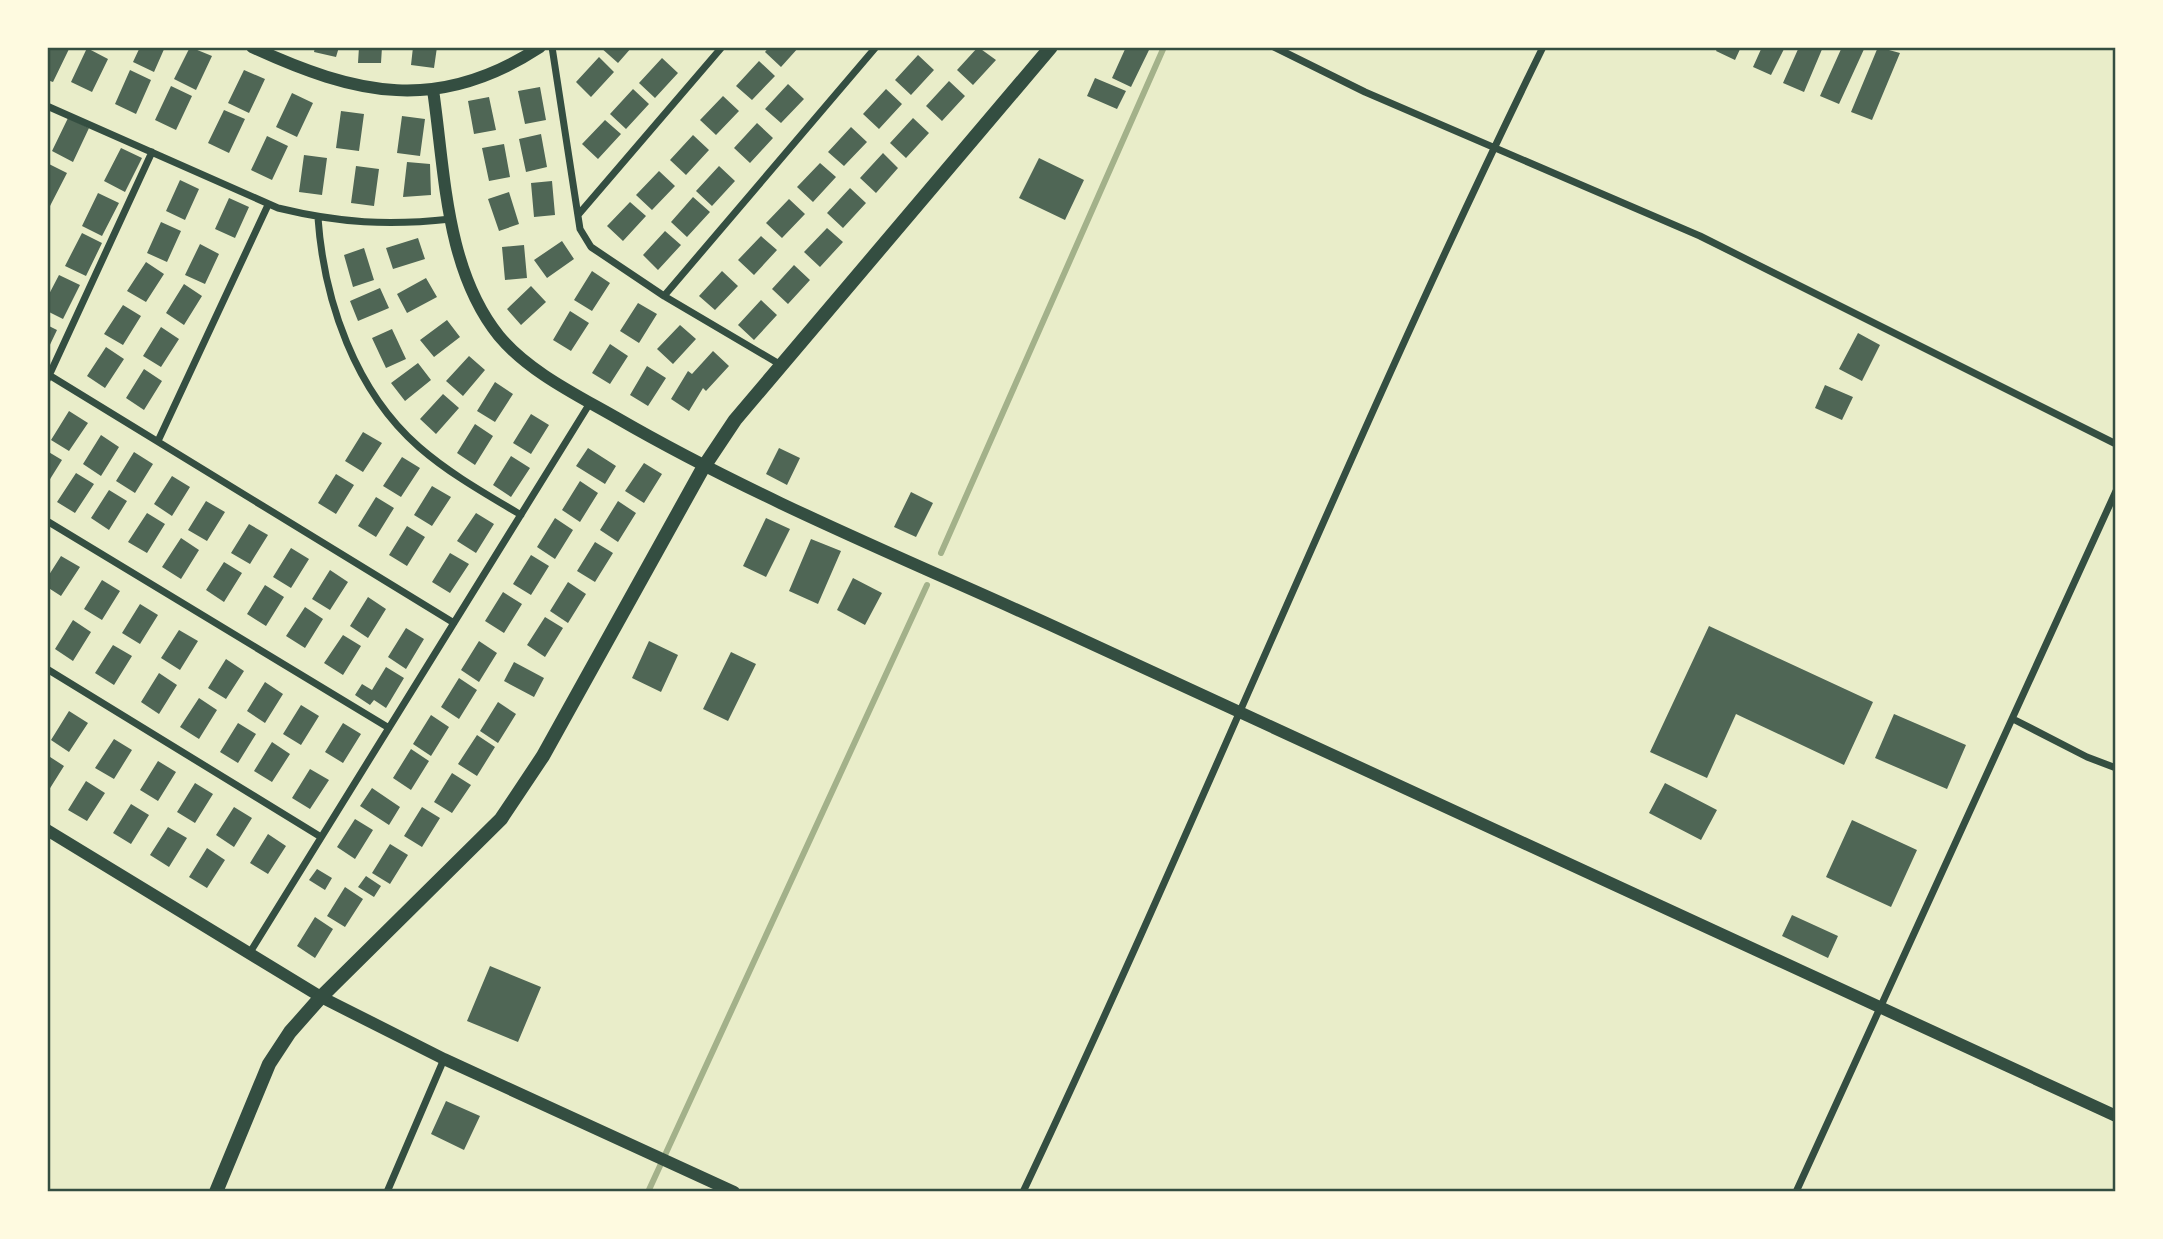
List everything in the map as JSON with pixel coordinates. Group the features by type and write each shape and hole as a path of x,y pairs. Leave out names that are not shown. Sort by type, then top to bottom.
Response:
{"main road":[{"path":"216,1192 269,1064 290,1032 321,997 501,819 543,757 703,468 736,420 1051,47"}],"street":[{"path":"253,47 311,74 344,84 433,90 493,74 540,47"},
{"path":"552,47 580,229 592,247 664,296 781,366"},
{"path":"578,215 722,47"},
{"path":"664,296 876,47"},
{"path":"1274,47 1365,92 1494,145 1804,286 2116,444"},
{"path":"1023,1192 1126,971 1238,710 1494,145 1543,47"},
{"path":"433,90 452,219 465,277 481,310 519,356 590,402 703,468 1238,710 1878,1009 2116,1116"},
{"path":"47,106 268,205 318,218 397,225 452,219"},
{"path":"152,152 48,377 158,441 454,623"},
{"path":"158,441 268,205"},
{"path":"318,218 321,256 334,306 363,379 384,411 418,446 455,475 521,515"},
{"path":"248,955 590,402"},
{"path":"1796,1192 2116,491"},
{"path":"47,522 389,727"},
{"path":"47,669 321,837"},
{"path":"2013,719 2087,757 2116,768"},
{"path":"47,830 248,955 321,997 444,1059 734,1192"},
{"path":"387,1192 444,1059"}],"building":[{"path":"47,47 69,49 53,82 47,80"},
{"path":"140,47 165,47 154,72 133,62"},
{"path":"190,47 212,56 196,90 174,79"},
{"path":"315,47 339,47 336,57 314,52"},
{"path":"359,47 382,47 381,63 358,63"},
{"path":"413,47 437,47 434,68 411,65"},
{"path":"600,47 632,47 618,63"},
{"path":"769,47 799,47 781,67 765,52"},
{"path":"978,47 996,60 973,85 957,70"},
{"path":"1126,47 1149,50 1131,87 1112,78"},
{"path":"1718,47 1741,47 1735,60 1716,51"},
{"path":"1762,47 1785,47 1771,75 1753,67"},
{"path":"1799,47 1823,47 1804,92 1783,83"},
{"path":"1842,47 1865,47 1839,104 1820,96"},
{"path":"1878,47 1900,53 1872,120 1851,112"},
{"path":"87,48 108,59 92,92 71,82"},
{"path":"918,55 934,70 911,95 895,80"},
{"path":"599,57 614,72 591,97 576,82"},
{"path":"662,58 678,73 655,98 639,83"},
{"path":"759,61 775,76 752,100 736,86"},
{"path":"130,70 151,80 136,114 115,104"},
{"path":"244,70 265,79 249,113 228,103"},
{"path":"1095,78 1126,91 1117,109 1087,96"},
{"path":"949,81 965,96 942,121 926,106"},
{"path":"788,84 804,99 781,123 765,109"},
{"path":"171,86 192,96 176,130 155,120"},
{"path":"540,87 546,120 525,124 518,91"},
{"path":"633,89 649,104 626,129 610,114"},
{"path":"886,89 902,104 879,129 863,114"},
{"path":"292,93 313,103 297,137 276,127"},
{"path":"723,96 739,111 716,135 700,120"},
{"path":"489,97 496,130 474,134 468,101"},
{"path":"224,110 245,119 229,153 208,143"},
{"path":"341,111 364,114 359,151 336,148"},
{"path":"402,116 425,119 420,156 397,153"},
{"path":"68,118 89,128 73,162 52,151"},
{"path":"913,118 929,133 906,158 890,143"},
{"path":"605,120 621,134 598,159 582,144"},
{"path":"757,123 773,138 750,163 734,148"},
{"path":"851,127 867,142 844,166 828,152"},
{"path":"541,134 547,167 526,172 519,139"},
{"path":"693,135 709,150 686,175 670,160"},
{"path":"267,136 288,146 272,180 251,170"},
{"path":"504,144 510,177 489,181 482,148"},
{"path":"121,148 142,158 125,192 104,181"},
{"path":"883,153 898,168 876,193 860,178"},
{"path":"304,155 327,158 322,195 299,192"},
{"path":"1039,158 1084,180 1065,220 1019,198"},
{"path":"407,162 430,164 431,195 403,197"},
{"path":"47,163 67,173 50,206 47,205"},
{"path":"820,163 836,177 813,202 797,187"},
{"path":"356,166 379,169 374,206 351,203"},
{"path":"719,166 735,181 712,206 696,191"},
{"path":"659,171 675,186 652,210 636,195"},
{"path":"180,180 199,189 185,220 166,211"},
{"path":"552,181 555,215 534,217 531,183"},
{"path":"850,188 866,203 843,228 827,213"},
{"path":"509,192 519,224 499,231 488,199"},
{"path":"98,193 119,203 102,236 82,226"},
{"path":"693,197 710,212 687,237 671,222"},
{"path":"229,198 249,207 235,238 215,229"},
{"path":"789,199 805,214 782,238 766,223"},
{"path":"630,202 646,216 623,241 607,226"},
{"path":"161,222 181,231 167,262 147,253"},
{"path":"827,228 843,242 820,267 804,252"},
{"path":"665,231 681,245 658,270 643,255"},
{"path":"82,233 102,243 86,276 65,266"},
{"path":"761,236 777,250 754,275 738,260"},
{"path":"418,238 425,259 393,269 386,248"},
{"path":"562,241 574,259 547,278 534,260"},
{"path":"200,244 219,254 205,284 185,275"},
{"path":"524,245 527,278 505,280 502,247"},
{"path":"364,248 374,280 353,287 344,255"},
{"path":"146,262 164,274 146,302 127,291"},
{"path":"794,265 810,280 788,304 772,289"},
{"path":"592,271 610,283 592,311 574,300"},
{"path":"722,271 738,286 715,310 699,296"},
{"path":"59,275 80,285 63,319 47,311 47,298"},
{"path":"426,278 437,297 407,313 397,294"},
{"path":"184,284 202,296 184,325 166,313"},
{"path":"531,286 546,302 521,325 507,309"},
{"path":"380,288 389,308 358,321 350,301"},
{"path":"761,300 777,315 754,340 738,325"},
{"path":"638,303 657,314 639,343 620,331"},
{"path":"123,305 141,316 123,345 104,334"},
{"path":"570,311 589,323 571,351 553,340"},
{"path":"447,320 460,337 434,357 420,340"},
{"path":"47,325 57,330 47,351"},
{"path":"680,325 696,339 673,364 657,349"},
{"path":"161,327 179,339 161,367 143,356"},
{"path":"392,329 406,359 386,368 372,338"},
{"path":"1858,333 1880,345 1862,381 1839,369"},
{"path":"610,344 628,356 610,384 592,373"},
{"path":"106,347 124,359 105,388 87,376"},
{"path":"713,351 729,366 706,391 703,388 689,411 671,399 688,371 692,374"},
{"path":"469,356 485,370 463,396 446,381"},
{"path":"418,363 431,380 405,401 391,383"},
{"path":"647,366 666,378 648,406 630,395"},
{"path":"144,369 162,381 144,410 126,398"},
{"path":"495,382 513,394 495,422 477,411"},
{"path":"1825,385 1853,397 1842,420 1815,408"},
{"path":"443,394 459,408 436,434 420,419"},
{"path":"69,411 88,423 69,451 51,440"},
{"path":"531,414 549,425 531,454 513,443"},
{"path":"475,424 493,436 475,465 457,453"},
{"path":"363,432 382,443 363,472 345,461"},
{"path":"101,435 119,447 101,476 83,464"},
{"path":"588,448 616,466 605,484 576,466"},
{"path":"779,448 800,458 787,485 766,474"},
{"path":"47,451 62,460 47,484"},
{"path":"134,452 153,464 135,493 116,481"},
{"path":"511,456 530,468 511,497 493,485"},
{"path":"402,457 420,468 401,497 383,486"},
{"path":"644,463 662,474 644,503 625,491"},
{"path":"76,473 94,484 75,513 57,502"},
{"path":"336,474 354,485 336,514 318,503"},
{"path":"172,476 190,487 172,516 154,504"},
{"path":"580,481 598,493 580,522 562,510"},
{"path":"432,486 451,497 432,526 414,515"},
{"path":"109,490 127,501 109,530 91,518"},
{"path":"911,492 933,503 916,537 894,527"},
{"path":"376,497 394,508 376,537 358,526"},
{"path":"206,501 225,512 207,541 188,530"},
{"path":"618,501 636,513 618,542 600,530"},
{"path":"147,513 165,524 147,553 128,542"},
{"path":"476,513 494,524 476,553 457,541"},
{"path":"555,518 573,530 555,559 537,547"},
{"path":"766,518 790,529 766,577 743,566"},
{"path":"249,524 268,535 250,564 231,553"},
{"path":"407,526 425,537 407,566 389,555"},
{"path":"181,538 199,550 181,579 162,567"},
{"path":"811,539 841,551 818,604 789,591"},
{"path":"595,542 613,553 595,582 577,571"},
{"path":"291,548 309,559 291,588 273,577"},
{"path":"450,553 469,564 450,593 432,582"},
{"path":"531,555 549,566 531,595 513,584"},
{"path":"61,556 80,567 61,596 47,587 47,578"},
{"path":"224,562 242,573 224,602 206,590"},
{"path":"330,570 348,582 330,610 312,599"},
{"path":"853,578 882,593 865,625 837,610"},
{"path":"102,580 120,591 102,620 84,609"},
{"path":"568,582 586,594 568,623 550,611"},
{"path":"265,585 284,597 266,626 247,614"},
{"path":"503,592 522,604 504,633 485,621"},
{"path":"368,597 386,609 368,638 350,626"},
{"path":"140,604 158,615 140,644 122,633"},
{"path":"305,607 323,619 305,648 286,636"},
{"path":"545,617 563,628 545,657 527,645"},
{"path":"73,620 91,632 73,661 55,649"},
{"path":"1709,626 1873,702 1844,765 1736,714 1707,778 1650,752"},
{"path":"406,628 424,639 406,669 388,657"},
{"path":"179,630 198,641 180,670 161,658"},
{"path":"343,635 361,646 343,675 324,663"},
{"path":"479,641 497,653 479,682 461,670"},
{"path":"649,641 678,655 661,692 632,678"},
{"path":"113,645 132,656 114,685 95,673"},
{"path":"731,652 756,664 728,721 703,709"},
{"path":"226,659 244,671 226,699 208,688"},
{"path":"514,662 544,678 534,697 504,681"},
{"path":"386,667 404,678 386,708 374,700 370,705 355,695 362,684 372,690"},
{"path":"159,673 177,685 159,714 141,702"},
{"path":"459,678 477,690 459,719 441,707"},
{"path":"265,682 283,694 265,723 247,711"},
{"path":"199,698 217,710 199,739 180,727"},
{"path":"498,702 516,714 498,743 480,731"},
{"path":"301,705 319,716 301,745 283,734"},
{"path":"69,711 88,723 69,752 51,740"},
{"path":"1894,714 1966,745 1947,789 1875,758"},
{"path":"431,715 449,727 431,756 413,744"},
{"path":"238,723 256,734 238,763 220,752"},
{"path":"343,723 361,734 343,763 325,752"},
{"path":"477,735 495,747 477,776 458,764"},
{"path":"114,739 132,750 114,779 95,768"},
{"path":"272,742 290,754 272,782 254,771"},
{"path":"411,749 429,761 411,790 393,778"},
{"path":"47,755 64,766 47,793"},
{"path":"158,761 176,772 158,801 140,790"},
{"path":"310,769 329,780 310,809 292,798"},
{"path":"452,773 471,785 452,813 434,802"},
{"path":"86,781 105,793 87,821 68,810"},
{"path":"195,783 213,794 195,823 177,812"},
{"path":"1665,783 1717,810 1701,840 1649,813"},
{"path":"372,788 400,807 389,825 360,806"},
{"path":"131,804 149,815 131,844 113,833"},
{"path":"234,807 252,818 234,847 216,835"},
{"path":"422,807 440,818 422,847 404,836"},
{"path":"355,819 373,830 355,859 337,847"},
{"path":"1852,820 1917,850 1891,907 1826,877"},
{"path":"168,827 187,838 169,867 150,855"},
{"path":"268,834 286,846 268,874 250,863"},
{"path":"390,844 408,855 390,884 372,873"},
{"path":"207,848 225,860 207,888 189,877"},
{"path":"317,869 332,878 325,890 309,880"},
{"path":"366,876 381,886 374,897 358,887"},
{"path":"345,887 363,899 345,927 327,916"},
{"path":"1792,915 1838,936 1828,958 1782,936"},
{"path":"315,917 333,929 315,958 297,946"},
{"path":"490,966 541,987 518,1042 467,1021"},
{"path":"446,1101 480,1116 464,1150 431,1134"}],"waterway":[{"path":"941,553 1164,47"},
{"path":"648,1192 927,585"}]}
